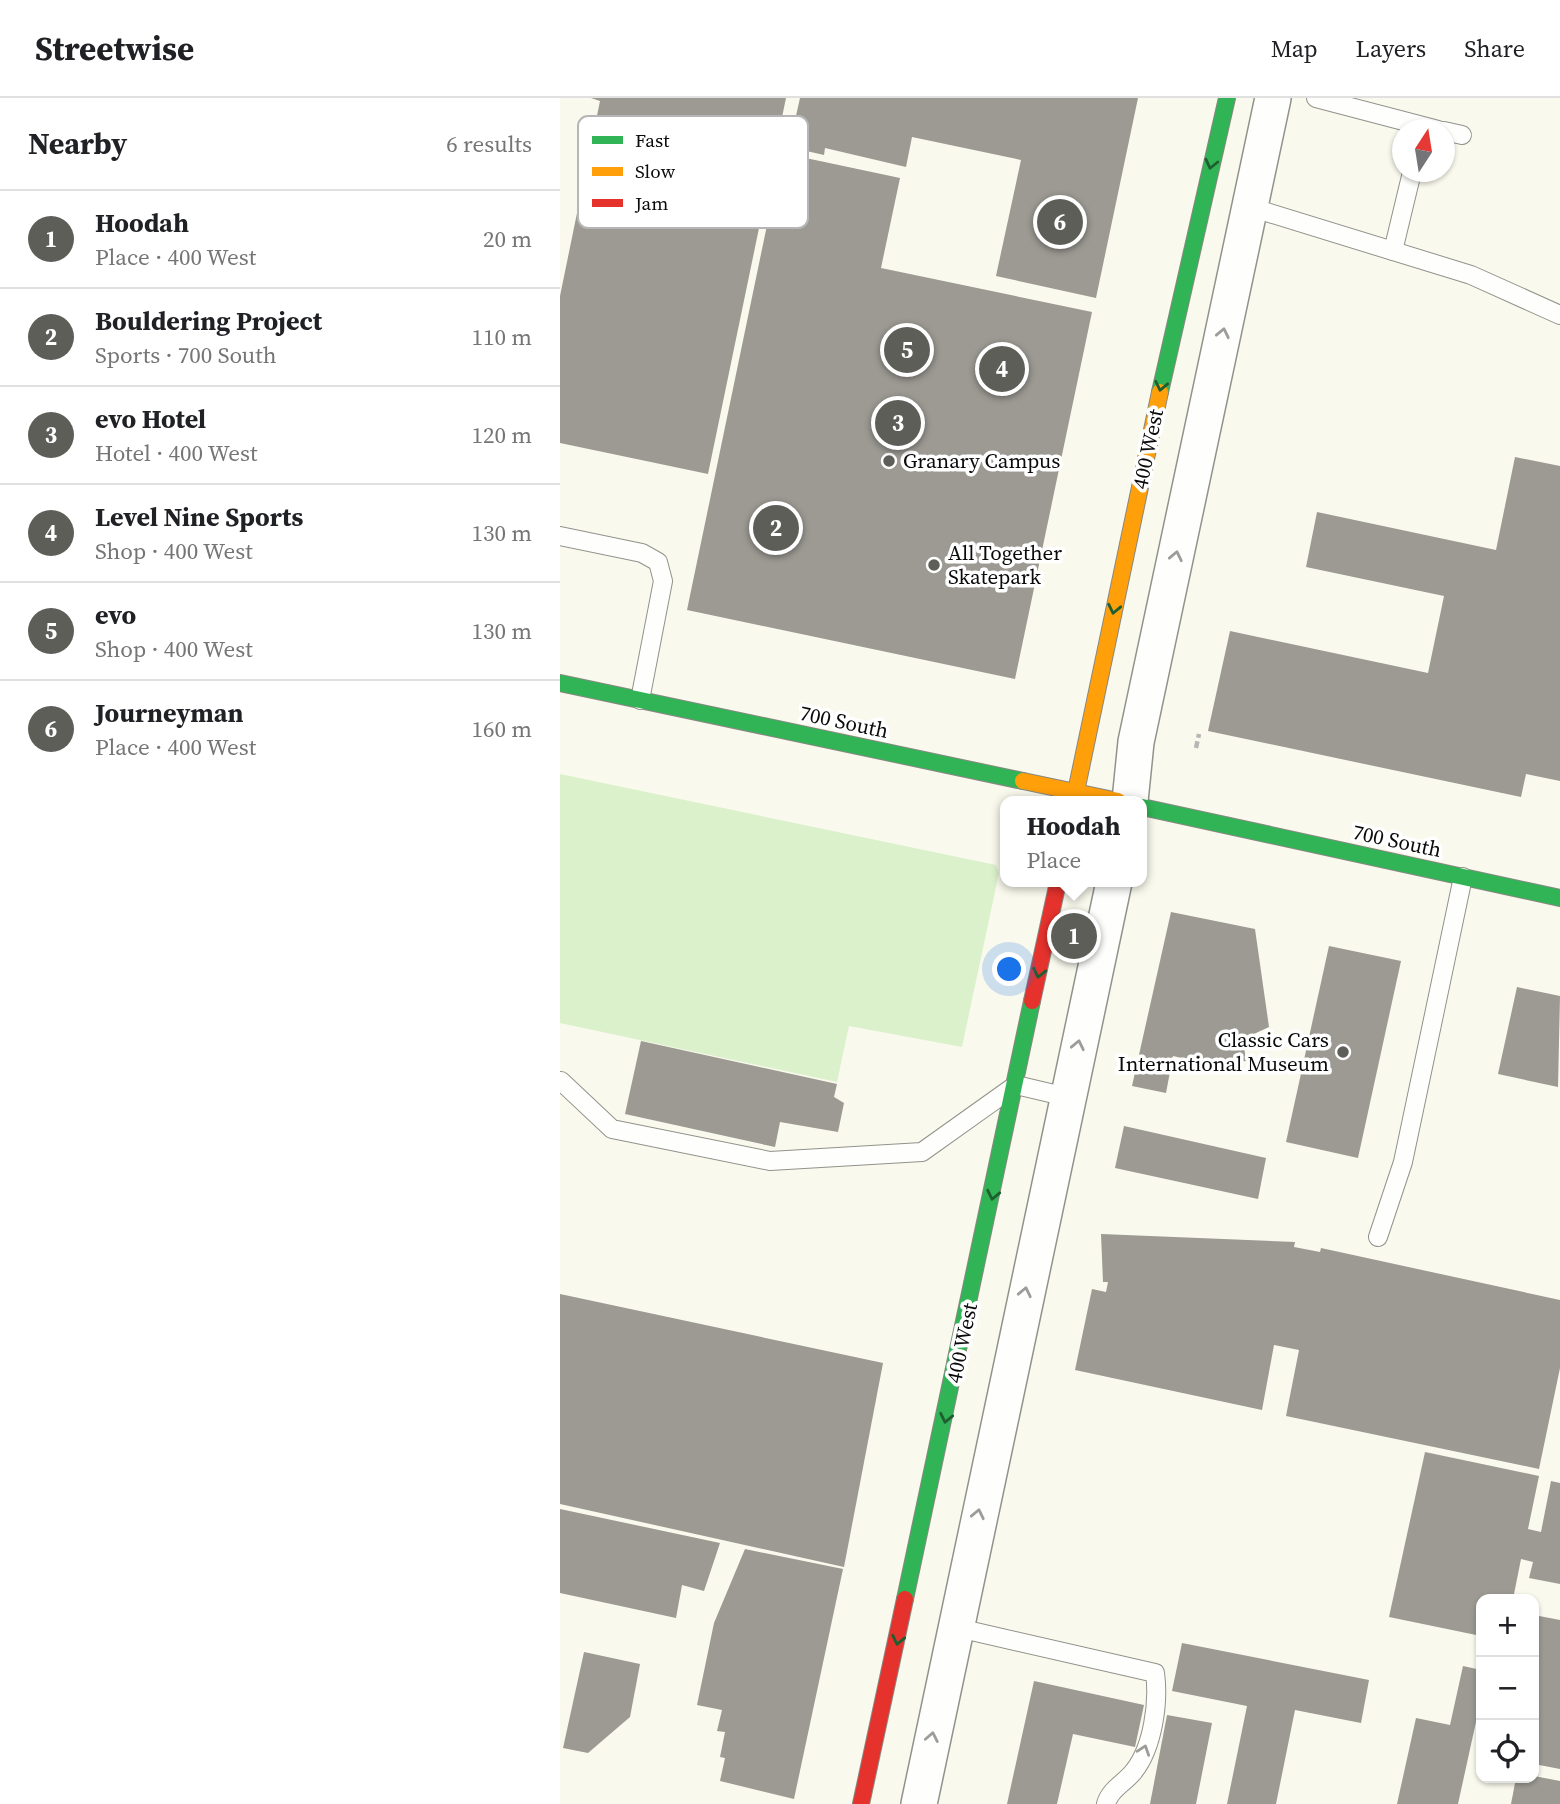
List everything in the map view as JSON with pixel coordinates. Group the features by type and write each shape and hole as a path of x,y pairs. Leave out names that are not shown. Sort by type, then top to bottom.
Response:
{"street":[{"name":"400 West","path":"1075,796 1181,294 1227,98"},
{"path":"1131,796 1136,742 1273,98"},
{"name":"700 South","path":"560,683 1071,796"},
{"name":"700 South","path":"1147,808 1560,898"},
{"name":"400 West","path":"861,1804 1057,887"},
{"path":"919,1804 954,1627 1113,887"}],"lane":[{"path":"1316,98 1394,119"},
{"path":"1393,251 1410,182"},
{"path":"1250,207 1471,275 1560,315"},
{"path":"560,536 642,553 658,562 663,581 639,700"},
{"path":"1378,1237 1403,1162 1463,877"},
{"path":"561,1081 612,1129 770,1161 922,1152 1016,1085 1067,1097"},
{"path":"954,1627 1155,1673 1157,1692 1144,1754 1134,1771 1108,1795 1106,1804"}],"path":[{"path":"1196,748 1199,734"}],"green space":[{"path":"560,774 996,865 999,873 962,1047 849,1026 837,1082 560,1023"}],"building":[{"path":"591,98 786,98 782,116 597,116 600,101"},
{"path":"800,98 1138,98 1096,298 996,276 1021,160 912,137 906,167 825,148 824,155 808,151 808,116 796,116"},
{"name":"Granary Campus","path":"808,159 900,178 881,268 1092,312 1015,679 687,610 766,228 808,228"},
{"path":"578,208 578,228 759,228 708,474 560,443 560,296"},
{"path":"1515,457 1560,466 1560,781 1526,774 1521,797 1208,731 1230,631 1428,673 1444,596 1306,567 1317,512 1496,550"},
{"path":"1171,912 1255,929 1269,1027 1243,1039 1246,1061 1212,1065 1173,1056 1166,1093 1132,1086"},
{"name":"Classic Cars International Museum","path":"1329,946 1401,961 1358,1158 1286,1142"},
{"path":"1517,987 1560,996 1558,1087 1498,1074"},
{"path":"641,1041 837,1084 834,1097 844,1103 838,1132 780,1122 775,1147 625,1114"},
{"path":"1124,1126 1266,1158 1258,1199 1115,1168"},
{"path":"1101,1234 1295,1242 1294,1247 1320,1252 1321,1248 1560,1300 1560,1368 1539,1469 1286,1416 1299,1350 1274,1345 1262,1410 1075,1370 1092,1289 1106,1292 1108,1282 1103,1282"},
{"path":"560,1294 883,1363 844,1567 560,1504"},
{"path":"1425,1452 1539,1476 1528,1529 1541,1532 1551,1481 1560,1483 1560,1584 1529,1578 1533,1562 1521,1559 1514,1594 1476,1594 1476,1635 1389,1617"},
{"path":"560,1509 720,1543 704,1591 682,1585 676,1618 560,1593"},
{"path":"745,1549 843,1569 794,1799 720,1781 725,1758 720,1757 725,1732 717,1731 722,1710 697,1705 714,1623"},
{"path":"1539,1616 1560,1620 1560,1769 1539,1765"},
{"path":"1182,1643 1369,1680 1361,1723 1295,1710 1276,1804 1227,1804 1247,1706 1172,1691"},
{"path":"584,1652 640,1664 630,1717 588,1753 563,1748"},
{"path":"1463,1666 1476,1669 1476,1722 1458,1804 1397,1804 1416,1718 1450,1725"},
{"path":"1034,1681 1144,1705 1135,1747 1073,1734 1057,1804 1007,1804"},
{"path":"1167,1715 1212,1723 1196,1804 1150,1804"},
{"path":"1539,1777 1560,1781 1560,1804 1511,1804 1515,1783 1539,1783"}],"traffic: fast":[{"path":"1160,392 1227,98"},
{"path":"560,683 1023,781"},
{"path":"1147,808 1560,898"},
{"path":"905,1599 1032,1001"}],"traffic: slow":[{"path":"1075,796 1160,392"},
{"path":"1023,781 1094,796"}],"traffic: jam":[{"path":"1032,1001 1057,887"},
{"path":"861,1804 905,1599"}],"place":[{"name":"Journeyman","path":"1060,222"},
{"name":"evo","path":"907,350"},
{"name":"Level Nine Sports","path":"1002,369"},
{"name":"evo Hotel","path":"898,423"},
{"name":"Granary Campus","path":"889,461"},
{"name":"Bouldering Project","path":"776,528"},
{"name":"All Together Skatepark","path":"934,565"},
{"name":"Hoodah","path":"1074,936"},
{"name":"Classic Cars International Museum","path":"1343,1052"}]}
